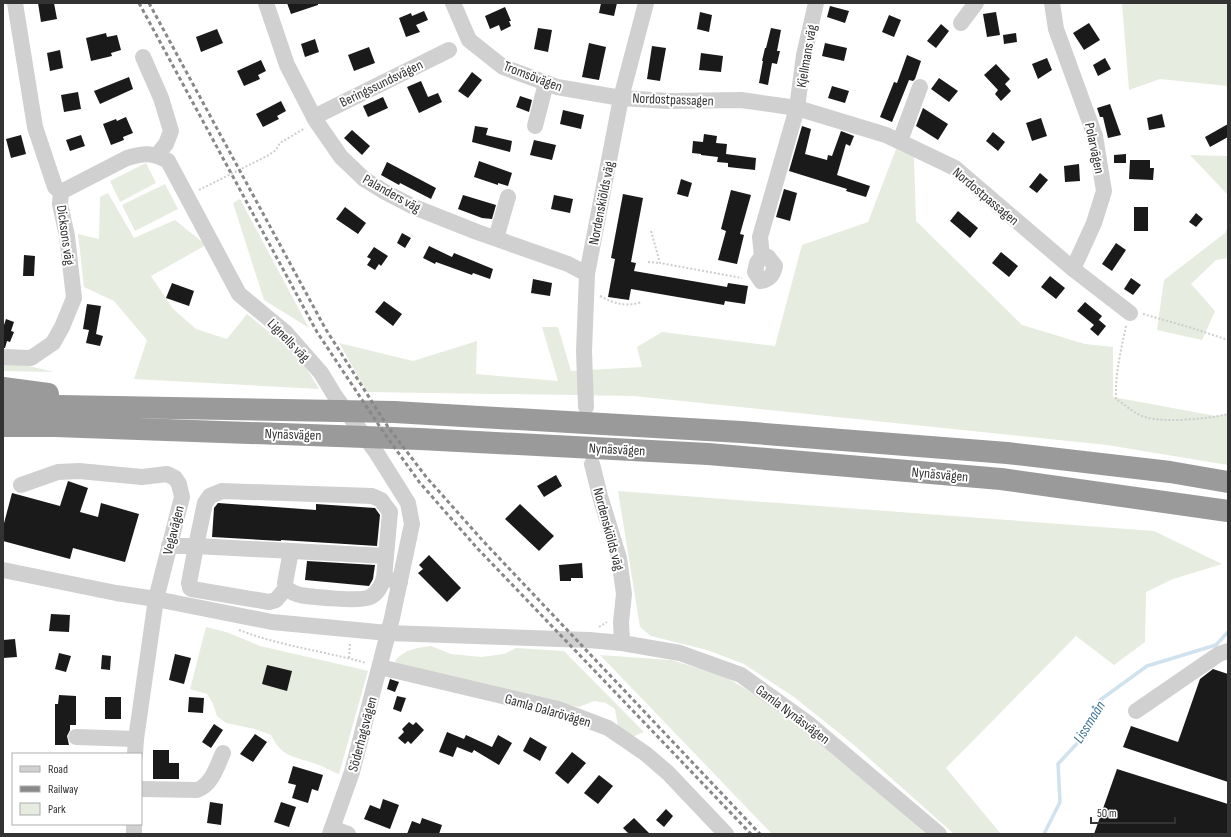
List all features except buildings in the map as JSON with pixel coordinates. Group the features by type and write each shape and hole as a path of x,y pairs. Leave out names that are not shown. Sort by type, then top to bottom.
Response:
{"highway":[{"path":"3,388 128,407"},
{"name":"Nynäsvägen","path":"3,405 394,412 741,432 1007,453 1170,472 1228,482"},
{"name":"Nynäsvägen","path":"3,426 55,426 420,439 708,454 1001,479 1228,511"}],"street":[{"name":"Dicksons väg","path":"3,357 31,358 53,343 62,327 74,298 67,236 60,204 61,192 55,187 36,127 15,3"},
{"name":"Palanders väg","path":"266,3 287,65 315,119 341,157 364,179 414,207 568,264 588,274"},
{"name":"Tromsövägen","path":"454,3 469,40 503,67 557,87 621,98"},
{"name":"Nordenskiölds väg","path":"586,407 584,351 588,274 621,98 646,3"},
{"name":"Kjellmans väg","path":"797,108 804,54 816,3"},
{"path":"961,22 976,3"},
{"name":"Polarvägen","path":"1052,3 1056,29 1095,136 1104,191 1094,223 1073,269"},
{"name":"Beringssundsvägen","path":"315,119 449,50"},
{"path":"61,192 126,158 138,155 157,155 166,144 171,130 161,98 143,57"},
{"path":"535,126 546,83"},
{"path":"900,141 920,87"},
{"name":"Nordostpassagen","path":"621,98 669,101 741,100 797,108 886,135 955,168 1073,269 1130,313"},
{"path":"761,281 755,272 757,263 762,256 760,237 797,108"},
{"name":"Lignells väg","path":"157,155 168,161 239,294 286,333 320,373 376,452 408,503 412,524 388,633"},
{"path":"496,238 508,197"},
{"name":"Nordenskiölds väg","path":"592,464 619,558 624,594 621,622 622,643"},
{"name":"Vegavägen","path":"21,485 58,472 79,471 142,477 167,474 175,478 179,484 182,497 156,600 135,747 76,737"},
{"path":"286,588 276,600 269,602 190,588 189,583 205,504 210,496 222,491 372,496 381,500 390,512 384,578 375,595 368,598 358,600 299,595 286,588 284,583 291,551"},
{"path":"169,546 196,546 386,556"},
{"path":"3,570 272,622 388,633 540,638 592,635 622,643"},
{"path":"384,578 400,582"},
{"name":"Söderhagsvägen","path":"331,831 352,772 388,633"},
{"name":"Gamla Nynäsvägen","path":"622,643 680,652 741,675 809,724 939,834"},
{"path":"1136,711 1219,654 1228,651"},
{"name":"Gamla Dalarövägen","path":"380,667 558,709 608,728 646,754 668,774 726,834"},
{"path":"142,790 197,790 204,788 223,753"},
{"path":"331,831 348,834"}],"path":[{"path":"206,187 269,155 276,150 280,143 315,119"},
{"path":"651,231 660,263"},
{"path":"648,262 761,281"},
{"path":"597,295 622,305 631,306 642,302"},
{"path":"1228,340 1141,313 1130,313 1121,349 1116,384 1116,399 1143,417 1161,420 1203,418 1228,414"},
{"path":"592,635 607,623 610,618"},
{"path":"238,630 259,638 346,657 380,667"}],"green space":[{"path":"1122,3 1228,3 1228,86 1160,79 1129,90"},
{"path":"896,149 914,157 916,221 1022,325 1085,344 1113,347 1113,397 1216,416 1228,414 1228,465 1107,445 634,396 367,392 339,343 413,361 477,341 476,374 558,381 542,327 558,327 571,371 642,367 637,347 662,332 775,346 802,245 868,222"},
{"path":"1190,155 1228,156 1228,195"},
{"path":"146,163 156,183 120,202 110,181"},
{"path":"165,184 178,209 135,231 122,205"},
{"path":"108,193 134,238 175,220 206,245 151,276 173,309 196,329 227,339 247,314 299,356 319,389 134,379 147,340 114,301 84,287 78,234 99,239 100,197"},
{"path":"240,199 309,328 264,300 233,203"},
{"path":"1228,227 1228,258 1216,260 1191,284 1215,311 1202,340 1157,330 1164,280 1225,233"},
{"path":"3,360 54,372 3,371"},
{"path":"618,491 1154,531 1222,564 1173,579 1146,592 1145,642 1114,665 1076,636 946,768 1001,834 954,834 854,745 794,697 744,664 707,650 651,636 640,627"},
{"path":"206,627 226,632 260,646 368,671 339,774 320,765 288,755 280,748 271,735 255,729 226,723 217,716 213,704 207,694 190,689"},
{"path":"431,646 451,654 481,657 504,654 516,648 564,651 644,732 632,737 618,727 615,709 606,703 594,701 579,707 550,702 398,664 395,661 402,654 416,648"},
{"path":"600,655 671,660 722,675 765,700 798,723 926,834 772,834"}],"waterway":[{"name":"Lissmaån","path":"1044,834 1060,802 1058,764 1082,738 1100,700 1147,666 1216,645 1228,632"}],"railway":[{"path":"139,3 317,332 382,430 420,483 478,549 751,834"},
{"path":"149,3 325,328 388,427 427,478 484,542 760,834"}]}
